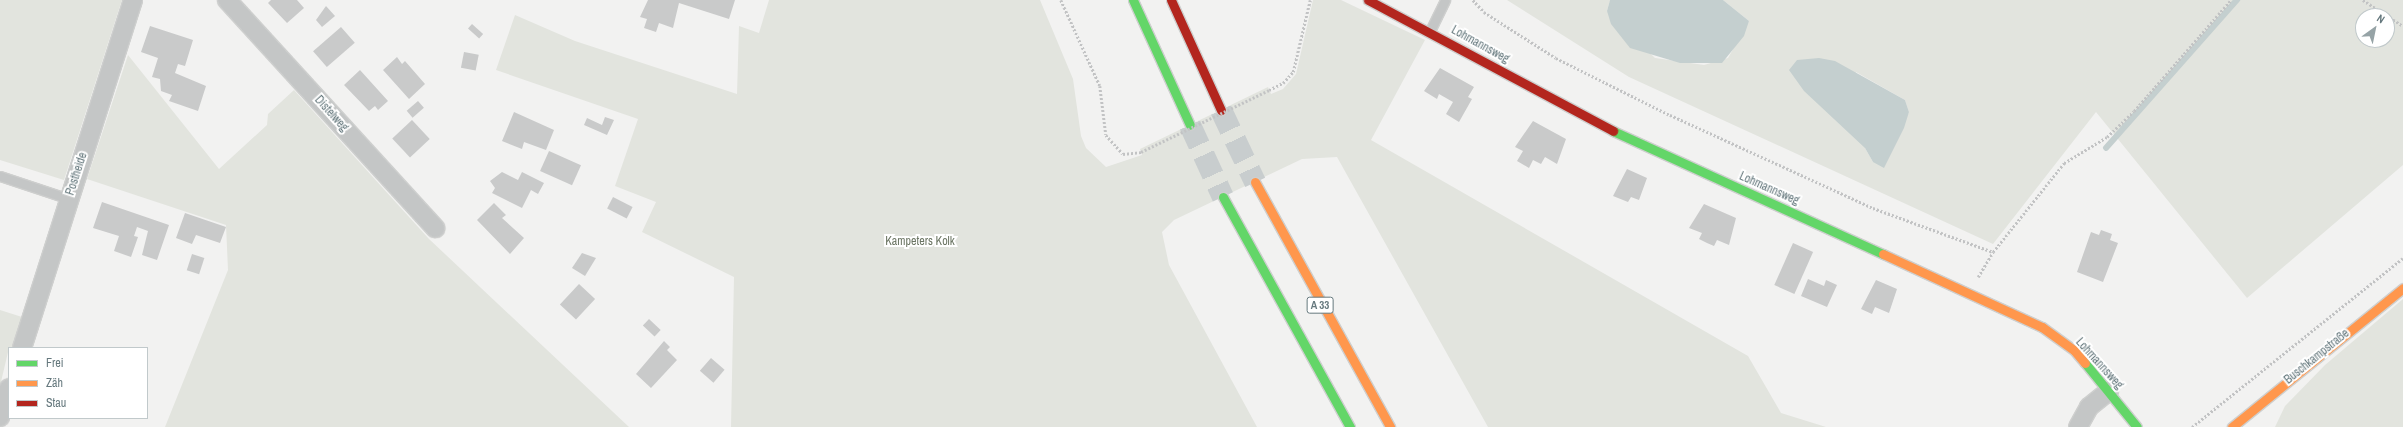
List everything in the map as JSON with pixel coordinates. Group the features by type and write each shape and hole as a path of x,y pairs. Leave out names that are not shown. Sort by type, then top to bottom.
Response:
{"main road":[{"path":"1133,0 1190,125"},
{"path":"1171,0 1221,110"},
{"name":"Lohmannsweg","path":"1368,0 1430,31 1617,133 1969,292 2042,327 2074,350 2137,427"},
{"name":"A 33","path":"1254,182 1390,427"},
{"name":"A 33","path":"1223,197 1350,427"},
{"name":"Buschkampstraße","path":"2232,427 2403,288"}],"street":[{"name":"Postheide","path":"22,347 133,0"},
{"name":"Distelweg","path":"227,0 436,228"},
{"path":"0,417 8,391"},
{"path":"2078,427 2089,407 2108,391"}],"lane":[{"path":"1430,31 1445,0"},
{"path":"0,176 69,199"}],"path":[{"path":"1061,0 1100,86 1106,135 1123,154 1141,152 1282,83 1293,72 1310,0"},
{"path":"1473,0 1484,12 1556,58 1670,114 1873,208 1993,252"},
{"path":"1969,292 1993,252 2064,163 2107,137 2134,111 2231,0"},
{"path":"2363,0 2403,26"},
{"path":"2192,427 2403,258"}],"green space":[{"path":"0,0 122,0 64,180 0,160"},
{"name":"Kampeters Kolk","path":"769,0 1040,0 1073,79 1081,136 1086,148 1106,167 1142,155 1140,149 1268,87 1271,94 1283,89 1296,74 1313,0 1341,0 1425,40 1371,140 1748,356 1781,413 1826,427 1488,427 1337,157 1302,159 1174,220 1162,232 1169,265 1257,427 731,427 734,277 642,232 656,202 615,186 638,119 496,70 515,15 575,41 737,94 739,26 759,33"},
{"path":"1507,0 1610,0 1607,11 1655,58 1704,65 1728,58 1749,21 1723,0 2403,0 2403,165 2247,298 2096,112 1993,244 1629,77","holes":["1856,72 1905,100 1909,112 1897,140 1873,162 1865,148"]},
{"path":"128,55 219,169 267,125 268,114 294,90 429,239 629,427 165,427 228,270 226,225 87,179"},
{"path":"2403,299 2403,427 2275,427 2285,406 2325,365"},
{"path":"0,310 22,317 12,347 8,347 0,386"}],"shaded area":[{"path":"1610,0 1723,0 1749,21 1744,36 1722,63 1680,63 1630,48 1611,24 1607,11"},
{"path":"1819,58 1835,61 1905,100 1909,112 1904,128 1884,168 1873,162 1865,148 1804,91 1789,70 1797,60"}],"building":[{"path":"271,0 297,0 304,8 287,23 268,3"},
{"path":"648,0 735,0 729,19 679,3 673,28 659,23 656,32 644,28 647,19 640,17"},
{"path":"326,6 335,16 322,27 316,20"},
{"path":"472,24 483,34 479,38 468,28"},
{"path":"150,26 193,40 185,66 178,64 175,73 206,86 198,111 169,101 172,95 161,91 160,79 152,77 158,58 141,52"},
{"path":"341,27 355,43 327,67 313,51"},
{"path":"464,52 479,55 476,71 461,68"},
{"path":"397,57 402,64 405,61 425,84 409,99 383,70"},
{"path":"1440,68 1474,87 1468,97 1472,99 1459,122 1446,114 1453,102 1439,94 1437,99 1424,91"},
{"path":"360,70 388,101 378,110 375,106 369,111 344,85"},
{"path":"418,101 424,108 413,118 407,111"},
{"path":"514,112 554,130 546,150 524,142 522,149 502,141"},
{"path":"605,117 614,120 607,135 584,125 587,118 602,125"},
{"path":"412,120 430,139 410,157 392,138"},
{"path":"1533,121 1566,139 1557,164 1545,157 1541,164 1533,160 1529,168 1517,161 1523,151 1515,147"},
{"path":"549,151 581,165 572,185 540,171"},
{"path":"1627,169 1647,178 1639,200 1631,197 1628,202 1613,196"},
{"path":"502,172 518,180 522,172 544,183 538,194 531,190 522,208 492,193 495,188 490,181"},
{"path":"613,197 633,207 627,219 607,209"},
{"path":"102,202 169,225 157,260 142,255 148,231 137,227 134,236 138,237 131,257 114,251 119,236 93,228"},
{"path":"494,203 506,215 502,218 524,238 510,254 477,220"},
{"path":"1704,204 1736,218 1729,245 1717,240 1714,246 1699,239 1702,233 1689,228"},
{"path":"185,213 226,227 220,243 196,235 192,244 176,238"},
{"path":"2101,230 2112,234 2110,240 2118,243 2103,282 2077,272 2091,232 2099,235"},
{"path":"1793,243 1813,252 1794,294 1774,285"},
{"path":"582,253 596,258 585,276 572,268"},
{"path":"192,254 204,258 199,274 187,270"},
{"path":"1808,279 1824,286 1826,280 1837,285 1827,307 1801,296"},
{"path":"1876,280 1897,289 1889,313 1875,307 1872,314 1861,309"},
{"path":"579,284 595,299 576,319 560,304"},
{"path":"649,319 661,330 655,336 643,326"},
{"path":"664,341 670,347 667,350 677,360 651,388 636,374"},
{"path":"711,358 725,370 713,383 700,371"}],"waterway":[{"path":"2106,148 2237,0"}],"tunnel":[{"path":"1221,110 1255,182"},
{"path":"1190,125 1223,197"}],"traffic: fast":[{"path":"1133,0 1190,125"},
{"path":"1613,131 1883,254"},
{"path":"1223,197 1350,427"},
{"path":"2085,363 2137,427"}],"traffic: slow":[{"path":"1255,182 1390,427"},
{"path":"1883,254 2042,327 2074,350 2085,363"},
{"path":"2232,427 2403,288"}],"traffic: jam":[{"path":"1171,0 1221,110"},
{"path":"1368,0 1613,131"}]}
